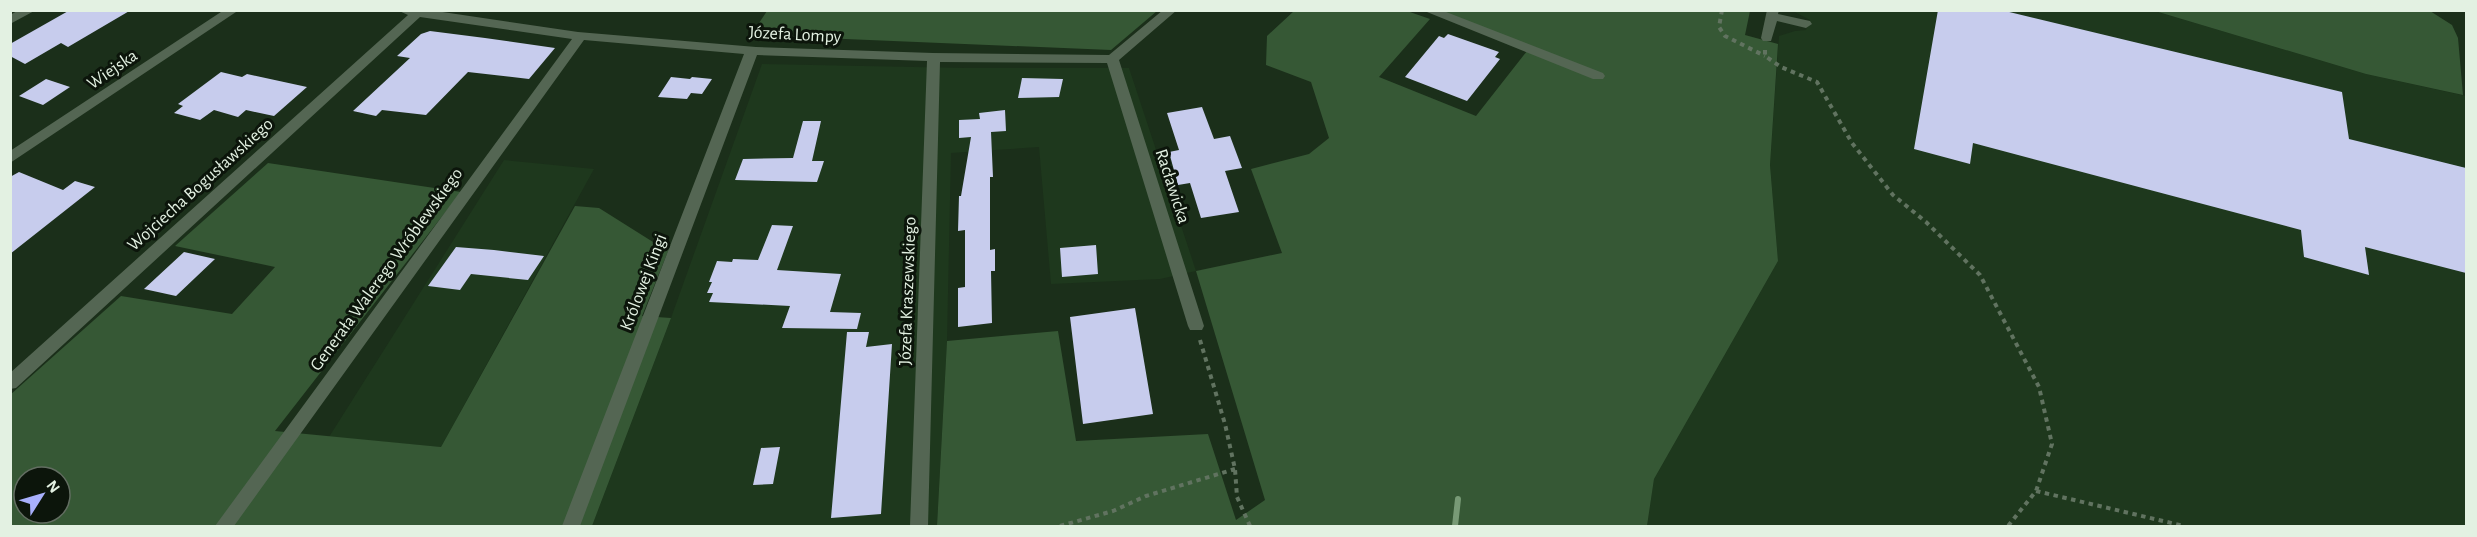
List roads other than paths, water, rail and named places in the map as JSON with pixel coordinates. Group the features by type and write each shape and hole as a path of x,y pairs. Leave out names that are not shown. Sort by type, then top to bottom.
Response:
{"street":[{"path":"10,21 30,10"},
{"name":"Wiejska","path":"10,158 233,10"},
{"path":"1112,59 1171,10"},
{"path":"1428,10 1598,76"},
{"name":"Józefa Lompy","path":"410,12 581,35 752,50 934,57 1112,59"},
{"name":"Wojciecha Bogusławskiego","path":"10,383 410,12"},
{"path":"1767,38 1772,13 1806,24"},
{"name":"Generała Walerego Wróblewskiego","path":"224,526 581,35"},
{"name":"Królowej Kingi","path":"571,526 752,50"},
{"name":"Józefa Kraszewskiego","path":"919,526 934,57"},
{"name":"Racławicka","path":"1112,59 1196,326"}],"waterway":[{"path":"1455,526 1458,499"}]}
